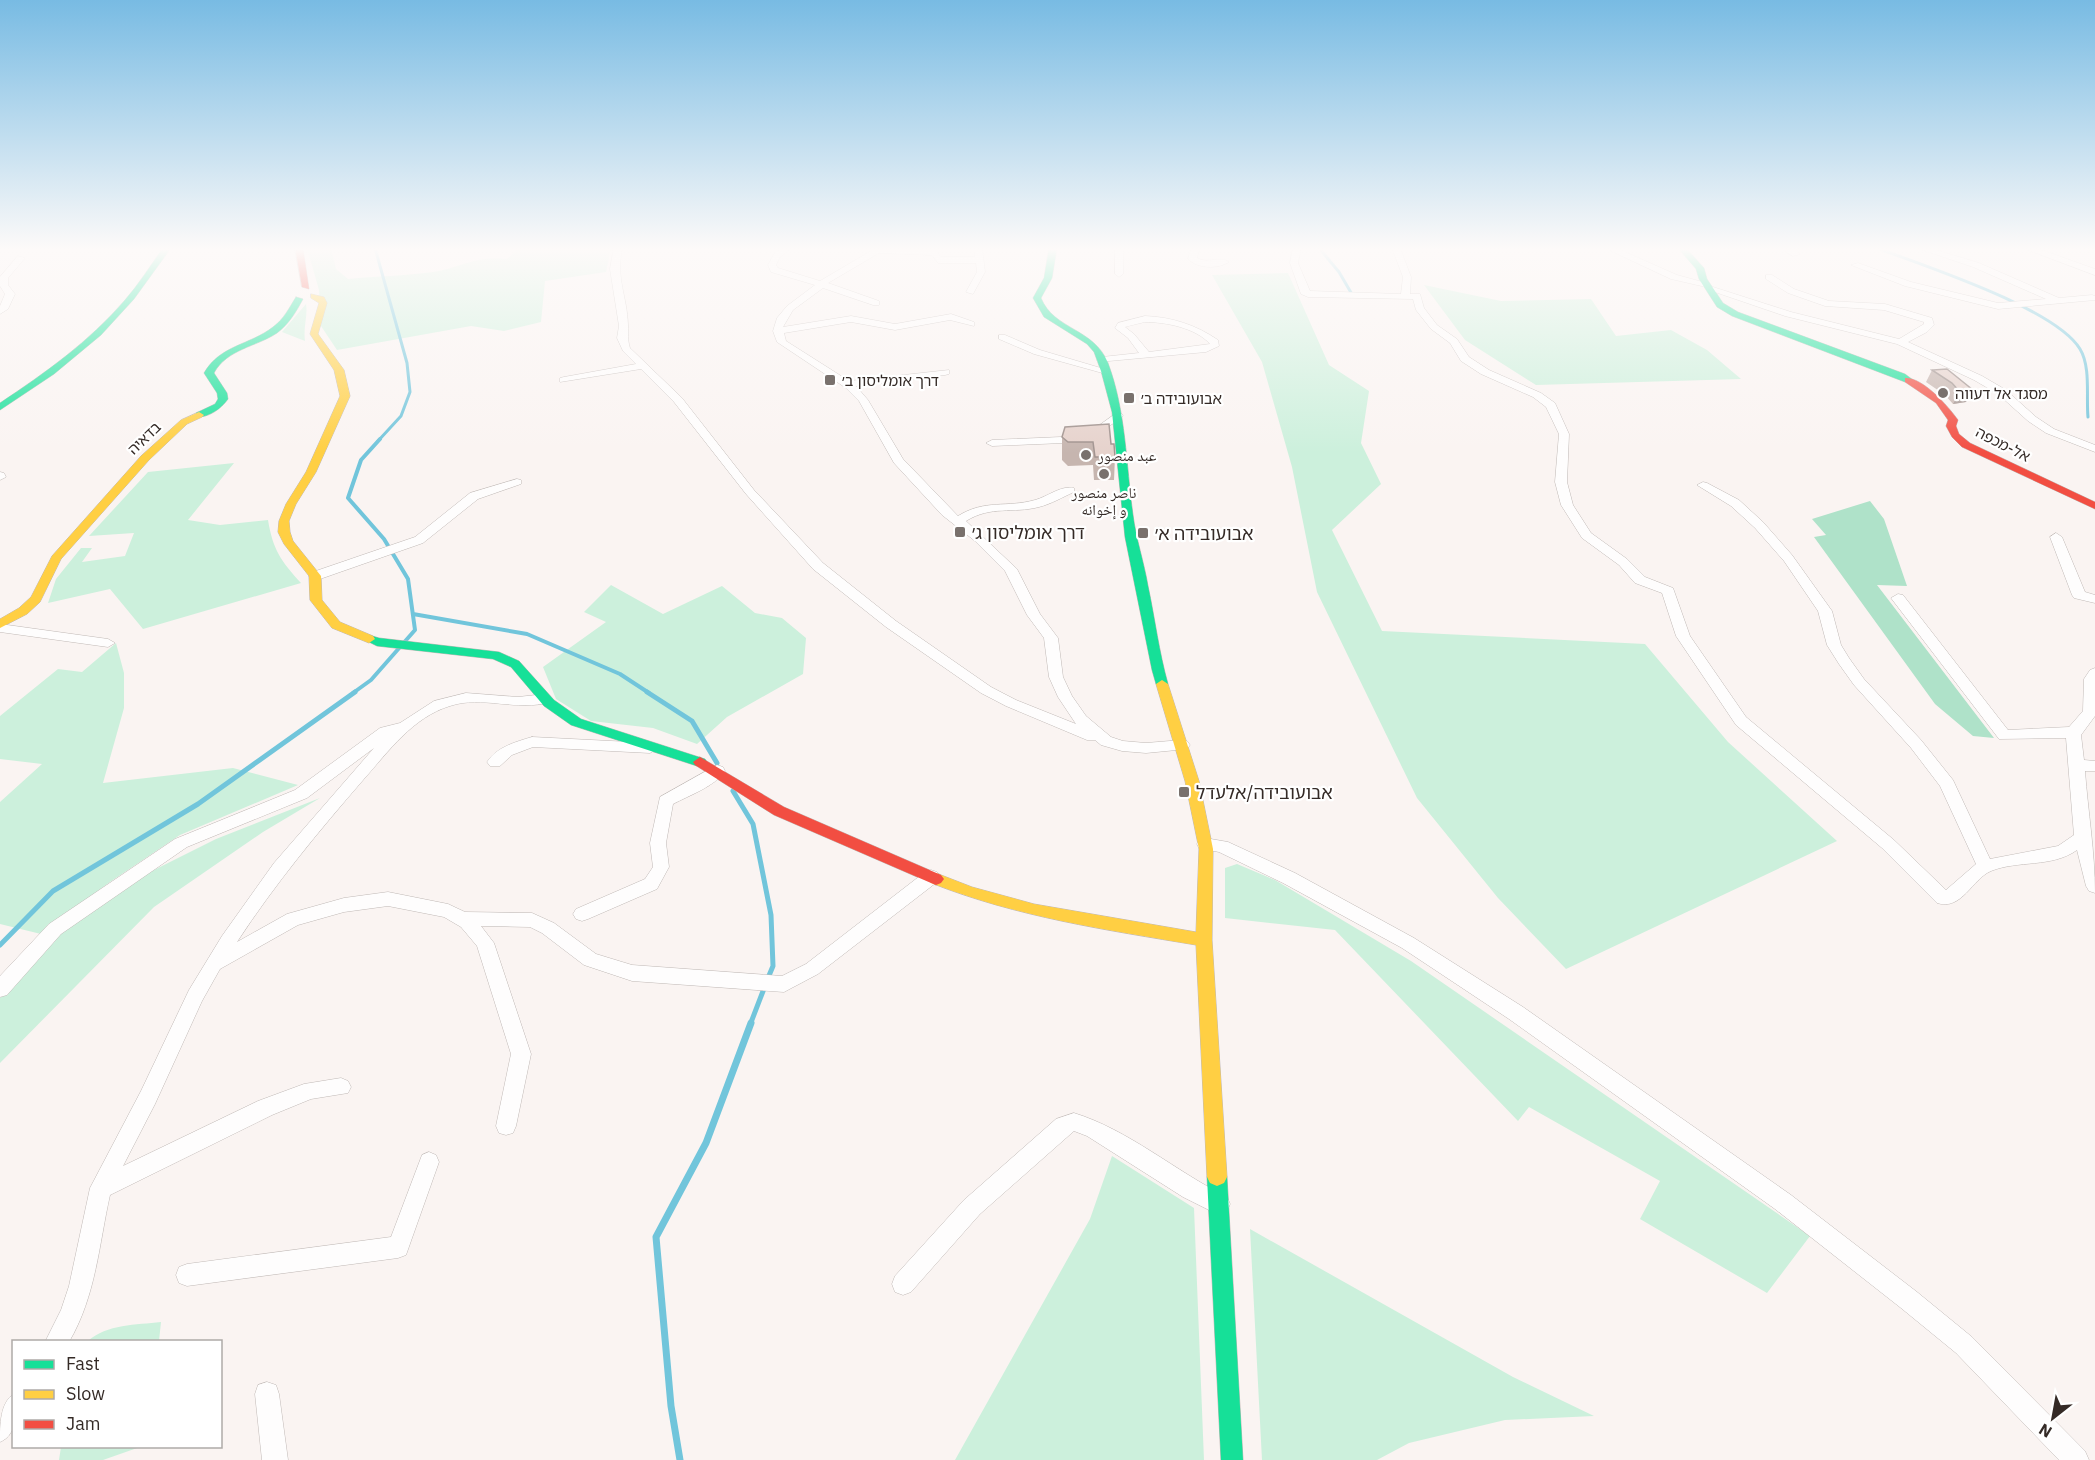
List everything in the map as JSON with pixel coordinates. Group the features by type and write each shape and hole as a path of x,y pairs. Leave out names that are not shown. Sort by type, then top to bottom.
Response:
{"street":[{"path":"0,407 77,353 114,316"},
{"name":"בדאיה","path":"3,621 23,611 36,599 56,558 145,458 184,422 218,406 223,399 222,393 209,373 218,358 273,332 290,316"},
{"path":"319,316 314,334 339,370 345,396 311,472 291,504 284,521 288,542 315,576 316,600 336,625 377,642 495,655 522,669 545,699 559,712 576,722 693,759 717,771 779,811 966,892 1052,913 1204,940"},
{"path":"622,316 624,326 622,338 626,349 678,400 750,492 826,572 891,624 986,690 1021,708 1122,746 1146,748 1182,745"},
{"path":"784,316 778,332 782,342 792,351 847,384 863,400 898,461 946,512 1011,569 1034,615 1051,638 1056,677 1065,697 1081,720 1107,741"},
{"path":"1049,316 1087,340 1104,365 1118,415 1131,538 1140,573 1153,654 1182,745 1205,844 1207,882 1204,940 1232,1460"},
{"path":"1425,316 1434,327 1454,341 1465,359 1485,372 1537,395 1551,405 1564,434 1561,482 1567,505 1586,535 1623,562 1640,580 1668,591 1683,636 1741,721 1888,844 1943,898 1953,895 1985,866 2062,852 2082,837"},
{"name":"אל-מכפה","path":"1741,316 1902,376 1923,392 1945,404 1951,411 1953,420 1951,426 1955,435 1966,445 2095,506"},
{"path":"1797,316 1900,342 1978,378 2002,392 2032,419 2050,431 2095,449"},
{"path":"1900,342 1929,325 1929,320 1916,316"},
{"path":"778,332 851,319 895,327 951,317 971,324"},
{"path":"1002,337 1037,352 1104,365 1146,355 1206,349 1214,346 1215,342 1194,329 1168,320 1135,321 1121,325 1120,328 1131,336 1146,355"},
{"path":"564,380 642,366"},
{"path":"847,384 945,372"},
{"path":"992,443 1087,439 1118,415"},
{"path":"315,576 419,540 474,496 517,482"},
{"path":"1703,485 1735,503 1759,525 1788,558 1825,611 1834,645 1854,675 1916,744 1947,784 1985,866"},
{"path":"958,521 974,511 990,507 1036,504 1070,490"},
{"path":"2056,537 2079,595 2095,598"},
{"path":"1898,598 2004,735 2075,732"},
{"path":"3,621 108,643"},
{"path":"2095,673 2091,680 2090,712 2075,732 2082,837 2095,886"},
{"path":"57,1340 64,1329 80,1283 101,1188 155,1084 194,997 212,966 283,862 324,812 406,726 437,705 455,698 478,696 520,704 545,699"},
{"path":"0,989 55,929 181,843 301,794 385,732 406,726"},
{"path":"495,762 507,751 520,744 532,742 603,747 656,747"},
{"path":"2077,765 2095,766"},
{"path":"582,914 651,884 661,867 658,843 666,801 704,781 717,771"},
{"path":"1205,844 1222,846 1250,859 1408,943 1456,972 1533,1025 1783,1202 1909,1300 1964,1345 2076,1460"},
{"path":"462,919 532,920 548,928 590,960 632,973 784,984 812,969 931,877"},
{"path":"212,966 292,919 344,904 388,899 448,911 462,919 485,943 521,1054 506,1126"},
{"path":"101,1188 265,1108 311,1090 341,1087"},
{"path":"903,1284 972,1206 1063,1126 1074,1122 1093,1128 1191,1191 1219,1204"},
{"path":"188,1275 398,1247 429,1162"},
{"path":"267,1394 275,1460"},
{"path":"0,1430 12,1409"}],"green space":[{"path":"296,316 306,316 305,341 282,332"},
{"path":"320,316 542,316 541,322 504,331 471,326 337,350 321,326"},
{"path":"1236,316 1307,316 1329,365 1369,391 1361,443 1381,484 1332,530 1382,631 1645,644 1728,742 1837,841 1566,969 1498,898 1417,798 1317,592 1292,467 1262,362"},
{"path":"1447,316 1603,316 1616,336 1671,330 1707,350 1741,379 1536,385 1465,340"},
{"path":"234,463 188,520 220,525 268,520 272,539 279,554 301,583 143,629 110,589 48,603 56,579 81,548 92,548 82,562 125,556 134,533 89,536 148,472"},
{"path":"1870,501 1884,519 1907,586 1877,585 1994,738 1973,736 1935,704 1814,537 1826,535 1812,519"},
{"path":"611,585 663,614 722,586 755,613 782,618 806,638 803,674 727,717 697,744 653,728 591,721 556,699 543,667 606,622 584,612"},
{"path":"116,643 124,673 124,708 103,783 233,768 298,785 180,835 110,882 41,934 0,924 0,802 42,764 0,759 0,716 58,669 82,672"},
{"path":"320,798 263,832 154,907 0,1063 0,998 60,930 144,875 216,839"},
{"path":"1237,864 1275,880 1411,961 1810,1236 1767,1293 1640,1219 1660,1181 1529,1107 1518,1121 1335,930 1225,918 1225,868"},
{"path":"1112,1156 1194,1208 1204,1460 955,1460 1090,1219"},
{"path":"1250,1229 1513,1377 1594,1416 1505,1420 1409,1443 1377,1460 1262,1460"},
{"path":"161,1322 159,1340 89,1340 104,1331"},
{"path":"61,1448 137,1448 103,1460 59,1460"}],"building":[{"path":"1947,369 1973,390 1960,392 1952,383 1932,370"},
{"path":"1109,424 1115,457 1095,457 1093,442 1068,442 1062,437 1065,427"}],"waterway":[{"path":"378,441 401,416 410,392 407,363 394,316"},
{"path":"2040,316 2066,334 2080,349 2086,364 2088,417"},
{"path":"353,693 371,680 415,630 408,579 384,539 348,498 361,460 380,439"},
{"path":"413,614 527,634 620,674 649,693"},
{"path":"0,945 53,891 198,804 355,692"},
{"path":"647,692 692,721 717,763"},
{"path":"733,791 753,824 771,915 773,966 768,978"},
{"path":"750,1025 765,986"},
{"path":"680,1460 671,1406 656,1237 706,1143 751,1023"}],"traffic: fast":[{"path":"0,407 51,372 98,334 114,316"},
{"path":"199,415 218,406 223,399 222,393 209,373 213,365 227,353 277,329 289,316"},
{"path":"1049,316 1090,343 1098,352 1106,371 1117,412 1131,537 1162,684"},
{"path":"1741,316 1908,380"},
{"path":"369,639 377,642 495,655 515,664 549,703 576,722 700,762"},
{"path":"1217,1177 1232,1460"}],"traffic: slow":[{"path":"319,316 314,334 339,370 345,396 311,472 291,504 284,521 284,532 288,542 315,576 316,600 336,625 369,639"},
{"path":"0,624 23,611 36,599 56,558 145,458 184,422 199,415"},
{"path":"1162,684 1192,781 1206,849 1204,940 1217,1177"},
{"path":"936,879 1034,910 1204,940"}],"traffic: jam":[{"path":"1908,380 1939,401 1953,420 1951,426 1955,435 1966,445 2095,506"},
{"path":"700,762 779,811 936,879"}],"place":[{"name":"דרך אומליסון ב׳","path":"830,380"},
{"name":"מסגד אל דעווה","path":"1943,393"},
{"name":"אבועובידה ב׳","path":"1129,398"},
{"name":"عبد منصور","path":"1086,455"},
{"name":"ناصر منصور و إخوانه","path":"1104,474"},
{"name":"דרך אומליסון ג׳","path":"960,532"},
{"name":"אבועובידה א׳","path":"1143,533"},
{"name":"אבועובידה/אלעדל","path":"1184,792"}]}
